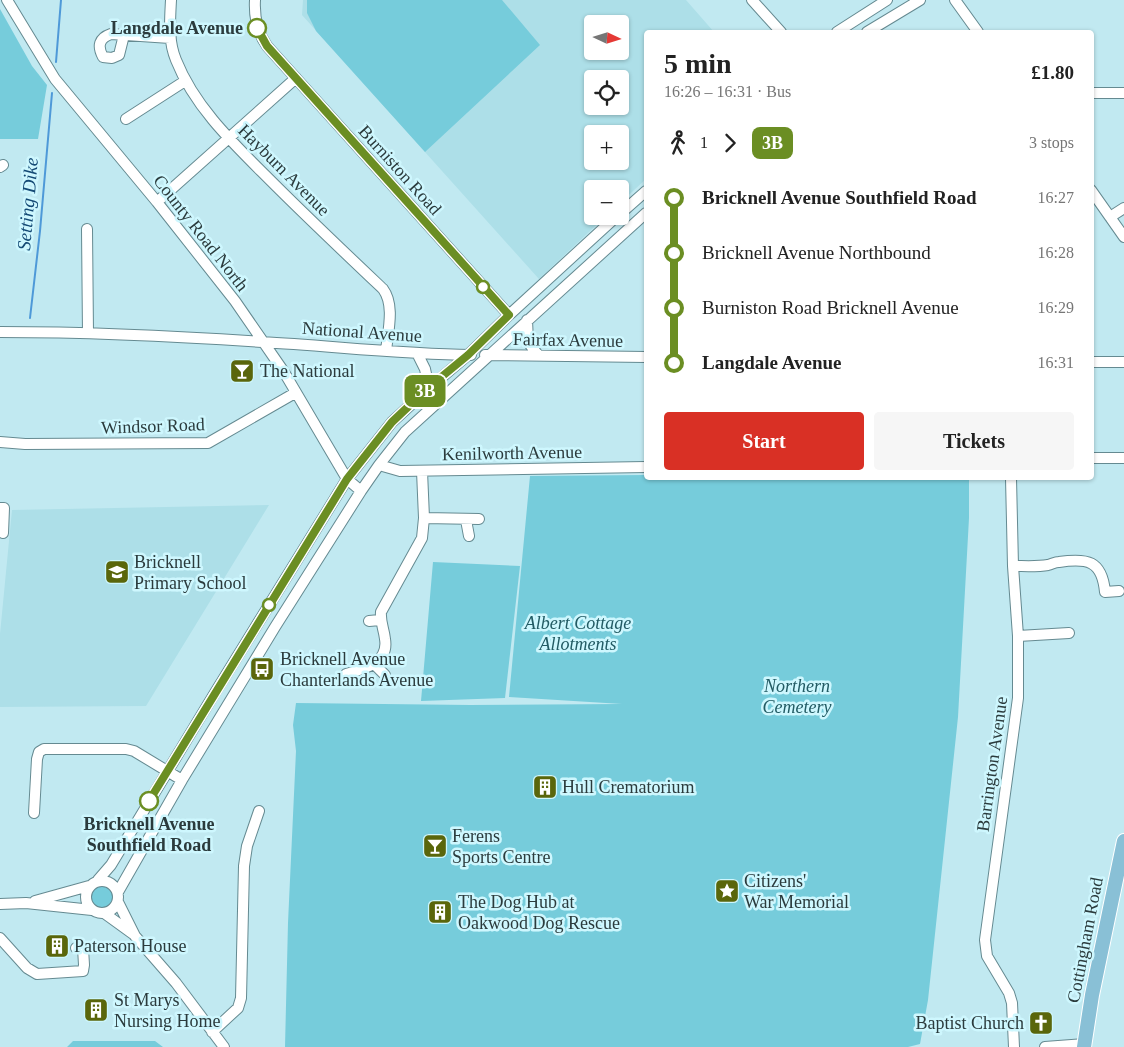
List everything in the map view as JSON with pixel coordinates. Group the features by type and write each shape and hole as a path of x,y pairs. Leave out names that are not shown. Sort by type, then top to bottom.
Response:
{"main road":[{"name":"Cottingham Road","path":"1085,1046 1092,995 1124,841"}],"street":[{"name":"County Road North","path":"7,0 55,79 157,202 235,301 284,372 347,479 361,491"},
{"name":"Hayburn Avenue","path":"171,0 170,38 175,59 185,81 206,112 292,203 383,289 388,296 390,305 386,351"},
{"name":"Burniston Road","path":"255,0 254,10 257,28 267,46 509,315"},
{"path":"752,0 779,30"},
{"path":"839,30 887,0"},
{"path":"870,30 920,0"},
{"path":"955,0 977,30"},
{"path":"124,35 170,38"},
{"path":"157,202 296,78"},
{"path":"126,119 185,81"},
{"path":"1094,94 1124,93"},
{"path":"629,206 644,193"},
{"path":"1094,194 1124,237"},
{"path":"1110,217 1124,208"},
{"path":"104,913 112,910 182,780 268,639 379,465 405,432 526,320 644,215"},
{"path":"92,910 87,904 85,893 112,865 167,771 347,479 392,422 428,388 468,355 607,225"},
{"path":"87,229 88,333"},
{"path":"526,320 528,342 538,355"},
{"path":"233,340 252,325"},
{"name":"National Avenue","path":"0,332 88,333 233,340 417,353 489,355"},
{"path":"417,353 425,369 428,388"},
{"name":"Fairfax Avenue","path":"489,355 644,357"},
{"path":"1094,362 1124,362"},
{"name":"Windsor Road","path":"0,442 25,444 208,443 295,393"},
{"path":"392,422 405,432"},
{"path":"1094,458 1124,458"},
{"name":"Kenilworth Avenue","path":"379,465 400,471 644,467"},
{"path":"346,674 375,665 384,653 386,640 380,620 381,612 422,538 424,518 422,471"},
{"name":"Barrington Avenue","path":"1011,480 1013,566 1018,636 1018,698 985,940 987,956 1009,993 1012,1003 1014,1047"},
{"path":"0,508 4,508 3,533"},
{"path":"328,510 344,520"},
{"path":"424,518 479,520"},
{"path":"466,520 469,536"},
{"path":"1013,566 1049,565 1057,562 1086,560 1098,568 1103,576 1105,592 1119,591"},
{"path":"369,621 380,620"},
{"path":"254,630 268,639"},
{"path":"1018,636 1069,633"},
{"path":"375,665 386,675"},
{"path":"34,813 37,759 39,752 44,749 126,749 134,751 182,780"},
{"path":"212,1032 238,1008 240,998 244,866 247,846 259,811"},
{"path":"26,903 106,880 113,884 135,936"},
{"path":"0,904 26,903 104,913 135,936 176,983 224,1047"},
{"path":"0,938 27,968 37,974 83,972 83,948 76,948"},
{"path":"1045,1047 1085,1046"}],"shaded area":[{"path":"303,0 686,0 712,30 644,30 644,181 629,195 629,180 584,180 584,225 596,225 539,279 302,15"},
{"name":"Bricknell Primary School","path":"269,505 146,706 0,707 0,634 12,510"}],"green space":[{"path":"307,0 502,0 540,45 425,152 316,31 307,13"},
{"path":"0,9 32,66 47,85 38,139 0,139"},
{"path":"644,475 644,480 969,480 969,518 958,717 928,1000 920,1044 908,1047 285,1047 288,923 296,751 293,725 296,703 622,704 509,697 530,476"},
{"path":"433,562 520,566 505,698 421,701"},
{"path":"101,884 110,887 113,896 110,905 101,908 92,905 89,896 92,887"},
{"path":"73,1041 155,1041 163,1047 67,1047"}],"waterway":[{"name":"Setting Dike","path":"56,62 61,0"},
{"name":"Setting Dike","path":"30,318 52,93"}],"bus line":[{"name":"3B","path":"149,801 347,479 392,422 428,388 468,355 509,315 267,46 257,28"}],"place":[{"name":"Langdale Avenue","path":"257,28"},
{"name":"The National","path":"242,371"},
{"name":"Bricknell Primary School","path":"117,572"},
{"name":"Bricknell Avenue Chanterlands Avenue","path":"262,669"},
{"name":"Hull Crematorium","path":"545,787"},
{"name":"Bricknell Avenue Southfield Road","path":"149,801"},
{"name":"Ferens Sports Centre","path":"435,846"},
{"name":"Citizens' War Memorial","path":"727,891"},
{"name":"The Dog Hub at Oakwood Dog Rescue","path":"440,912"},
{"name":"Paterson House","path":"57,946"},
{"name":"St Marys Nursing Home","path":"96,1010"},
{"name":"Baptist Church","path":"1041,1023"}],"park label":[{"name":"Albert Cottage Allotments","path":"578,633"},
{"name":"Northern Cemetery","path":"797,696"}]}
